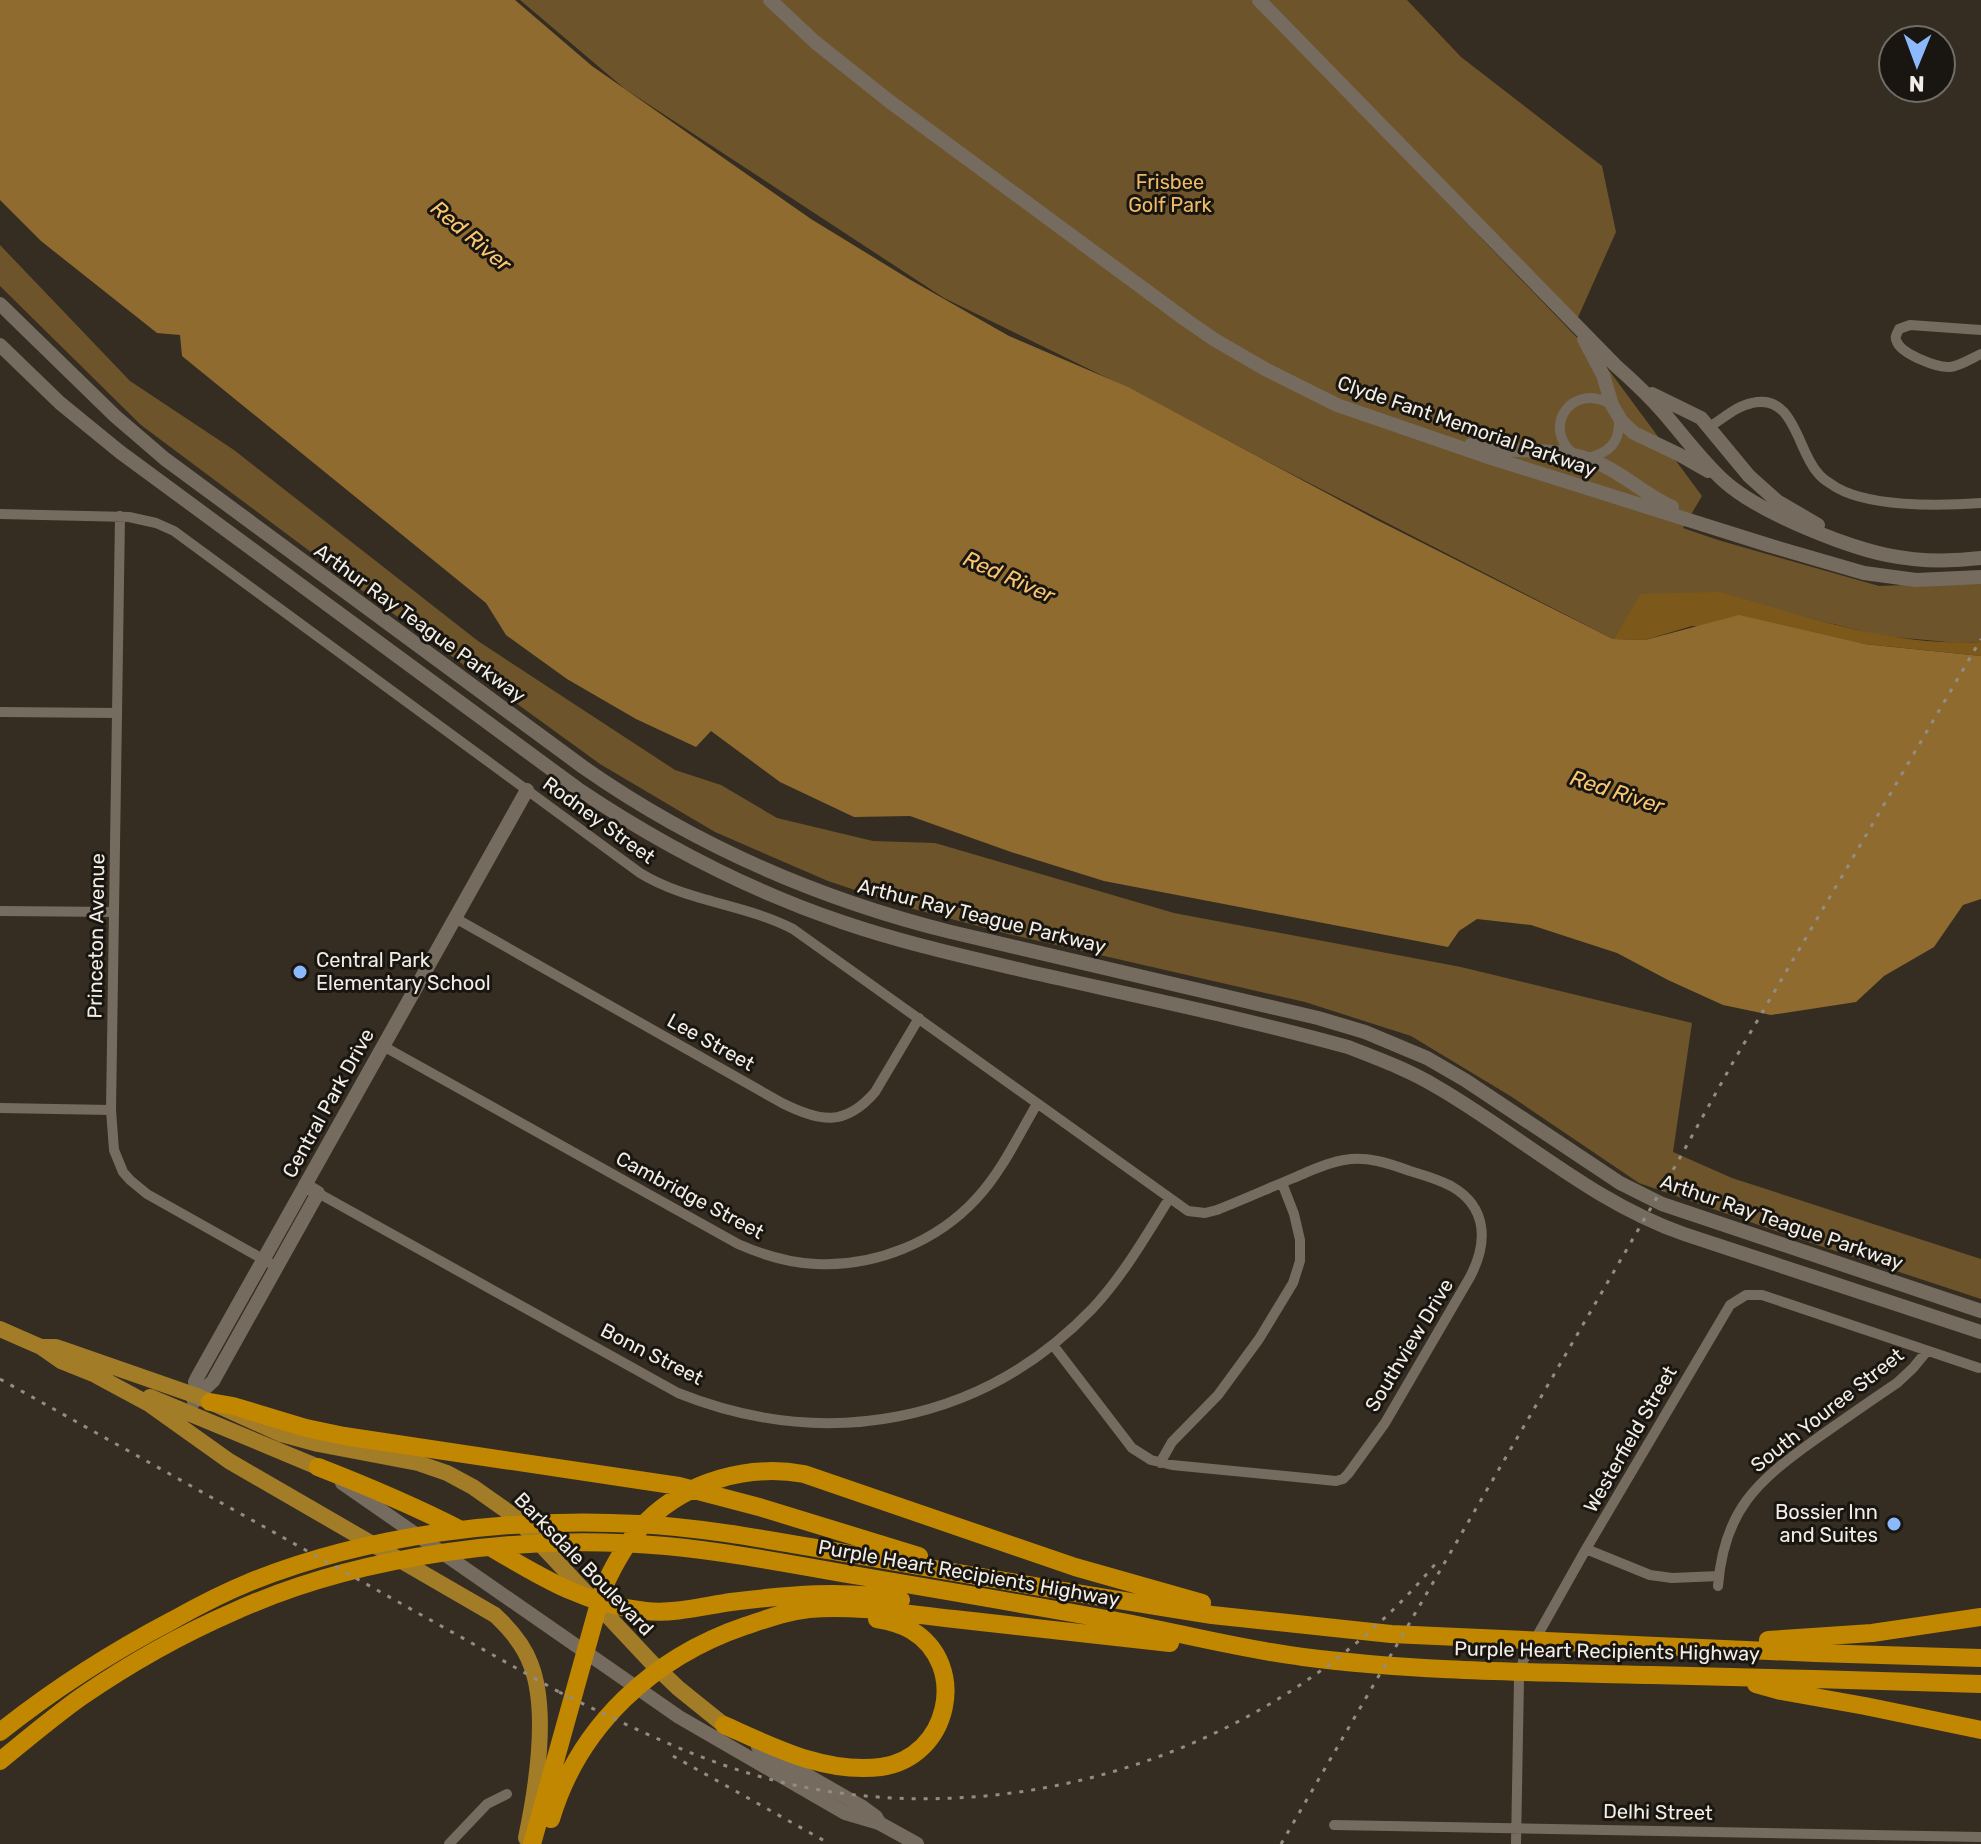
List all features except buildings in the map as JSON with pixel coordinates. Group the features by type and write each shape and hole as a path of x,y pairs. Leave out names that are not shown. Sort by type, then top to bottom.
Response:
{"highway":[{"path":"204,1399 344,1436 630,1477 703,1491 979,1576"},
{"path":"318,1467 406,1502 552,1583 607,1604 650,1611 789,1596 846,1594 889,1598 1045,1628"},
{"path":"532,1844 603,1589 614,1563 647,1520 671,1501 697,1487 747,1472 771,1470 812,1476 1075,1567 1275,1622"},
{"name":"Purple Heart Recipients Highway","path":"0,1732 71,1678 124,1645 221,1594 253,1581 345,1552 442,1533 508,1524 556,1522 668,1526 737,1534 1156,1606 1391,1634 1981,1658"},
{"name":"Purple Heart Recipients Highway","path":"0,1761 103,1683 177,1639 235,1611 337,1575 450,1552 557,1542 664,1546 767,1560 1310,1658 1443,1669 1981,1684"},
{"path":"544,1844 554,1809 576,1760 597,1728 629,1693 691,1648 779,1614 856,1607 1261,1651"},
{"path":"1677,1646 1872,1633 1981,1617"},
{"path":"724,1725 810,1761 878,1767 905,1760 918,1752 940,1724 945,1703 945,1679 939,1660 914,1631 897,1623 861,1619 746,1626"},
{"path":"1726,1676 1781,1691 1981,1730"}],"main road":[{"name":"Barksdale Boulevard","path":"0,1329 185,1420 318,1467"},
{"name":"Barksdale Boulevard","path":"41,1347 56,1347 204,1399 281,1434 418,1463 447,1473 473,1487 514,1516 652,1663 724,1725"},
{"path":"185,1420 229,1461 495,1615 511,1630 531,1665 539,1709 538,1764 525,1844"}],"street":[{"name":"Clyde Fant Memorial Parkway","path":"770,0 815,42 889,101 1205,333 1265,369 1337,405 1590,490 1864,573 1939,580 1981,577"},
{"path":"1259,0 1638,385 1725,482"},
{"name":"Arthur Ray Teague Parkway","path":"0,304 124,425 192,480 604,782 704,841 801,885 906,921 1318,1018 1377,1036 1448,1070 1612,1178 1662,1204 1981,1311"},
{"path":"1575,324 1603,375 1619,419 1634,433 1680,455 1788,520 1833,540 1897,558 1981,558"},
{"path":"1981,330 1910,325 1899,329 1895,337 1897,344 1911,355 1939,365 1950,367 1981,354"},
{"name":"Arthur Ray Teague Parkway","path":"0,345 60,403 120,452 578,789 647,833 698,860 798,906 893,938 1317,1039 1379,1058 1438,1087 1603,1197 1639,1217 1981,1332"},
{"path":"1638,385 1701,418 1749,476 1777,501 1834,534 1876,553"},
{"path":"1612,405 1591,397 1572,402 1561,418 1559,428 1564,444 1581,457 1600,455 1612,447 1618,435 1619,419"},
{"path":"1709,427 1738,408 1765,401 1785,412 1817,472 1833,486 1859,496 1890,502 1981,503"},
{"path":"1405,429 1502,449 1559,451 1581,457 1612,470 1659,501 1752,540"},
{"name":"Rodney Street","path":"0,514 120,516 156,523 185,538 648,879 676,891 783,924 803,936 1169,1199"},
{"name":"Princeton Avenue","path":"120,516 111,1110 114,1150 123,1172 147,1194 277,1267"},
{"path":"0,712 117,713"},
{"name":"Central Park Drive","path":"204,1399 195,1382 198,1376 305,1185 350,1097 383,1046 527,790"},
{"path":"0,911 114,912"},
{"name":"Lee Street","path":"455,918 807,1115 833,1118 857,1110 866,1103 919,1018"},
{"name":"Cambridge Street","path":"383,1046 738,1244 779,1259 816,1264 877,1258 938,1231 976,1200 991,1182 1037,1104"},
{"path":"0,1108 111,1110"},
{"name":"Southview Drive","path":"1053,1345 1132,1448 1141,1455 1160,1463 1336,1481 1343,1479 1357,1463 1385,1423 1481,1254 1482,1235 1475,1210 1463,1194 1448,1184 1386,1163 1354,1159 1322,1166 1205,1213 1188,1211 1169,1199"},
{"path":"1160,1463 1172,1442 1218,1395 1259,1339 1293,1283 1300,1261 1300,1240 1282,1183"},
{"name":"Bonn Street","path":"305,1185 652,1380 697,1401 740,1414 817,1424 892,1418 944,1404 1011,1373 1053,1345 1112,1286 1169,1199"},
{"name":"Central Park Drive","path":"185,1420 204,1399 318,1193"},
{"name":"Westerfield Street","path":"1516,1844 1521,1665 1730,1305 1740,1297 1762,1295 1979,1368"},
{"name":"South Youree Street","path":"1586,1549 1650,1575 1719,1581 1722,1553 1729,1531 1743,1504 1762,1481 1903,1378 1927,1351"},
{"name":"Barksdale Boulevard","path":"318,1467 687,1723 845,1813 879,1823 917,1844"},
{"name":"Barksdale Boulevard","path":"724,1725 778,1760 861,1806 879,1823"},
{"path":"449,1844 487,1804 507,1794"},
{"name":"Delhi Street","path":"1334,1825 1981,1837"}],"green space":[{"name":"Frisbee Golf Park","path":"520,0 1252,0 1611,373 1702,496 1683,528 1879,586 1981,582 1981,642 1882,636 1805,617 1642,594 1613,639 1146,397 944,298 625,89"},
{"path":"1268,0 1407,0 1461,57 1602,166 1616,232 1575,324"},
{"path":"0,245 130,381 234,450 478,641 675,770 721,785 777,818 873,841 935,843 1174,913 1461,967 1692,1023 1673,1152 1732,1178 1981,1259 1981,1299 1639,1183 1512,1097 1411,1036 1305,1002 1008,934 906,907 828,881 715,832 600,764 141,425 0,286"}],"shaded area":[{"path":"1720,592 1881,635 1914,640 1981,642 1981,656 1692,626 1645,640 1613,639 1641,594"}],"water":[{"name":"Red River","path":"0,0 515,0 592,66 811,219 909,279 1009,336 1128,387 1375,519 1613,639 1645,640 1739,615 1864,644 1981,656 1981,899 1963,905 1934,947 1884,976 1856,1002 1771,1015 1723,1005 1617,953 1531,925 1477,919 1459,931 1448,947 1104,881 910,816 854,817 780,782 711,731 696,747 636,719 567,679 506,635 486,603 182,356 180,335 157,333 41,241 0,200"}],"railway":[{"path":"1281,1844 1981,639"},
{"path":"0,1379 568,1697"},
{"path":"559,1692 703,1757 794,1785 882,1797 971,1797 1059,1785 1145,1761 1228,1727 1305,1682 1375,1627 1436,1563"},
{"path":"673,1756 830,1844"}],"place":[{"name":"Central Park Elementary School","path":"300,972"},
{"name":"Bossier Inn and Suites","path":"1894,1524"}]}
